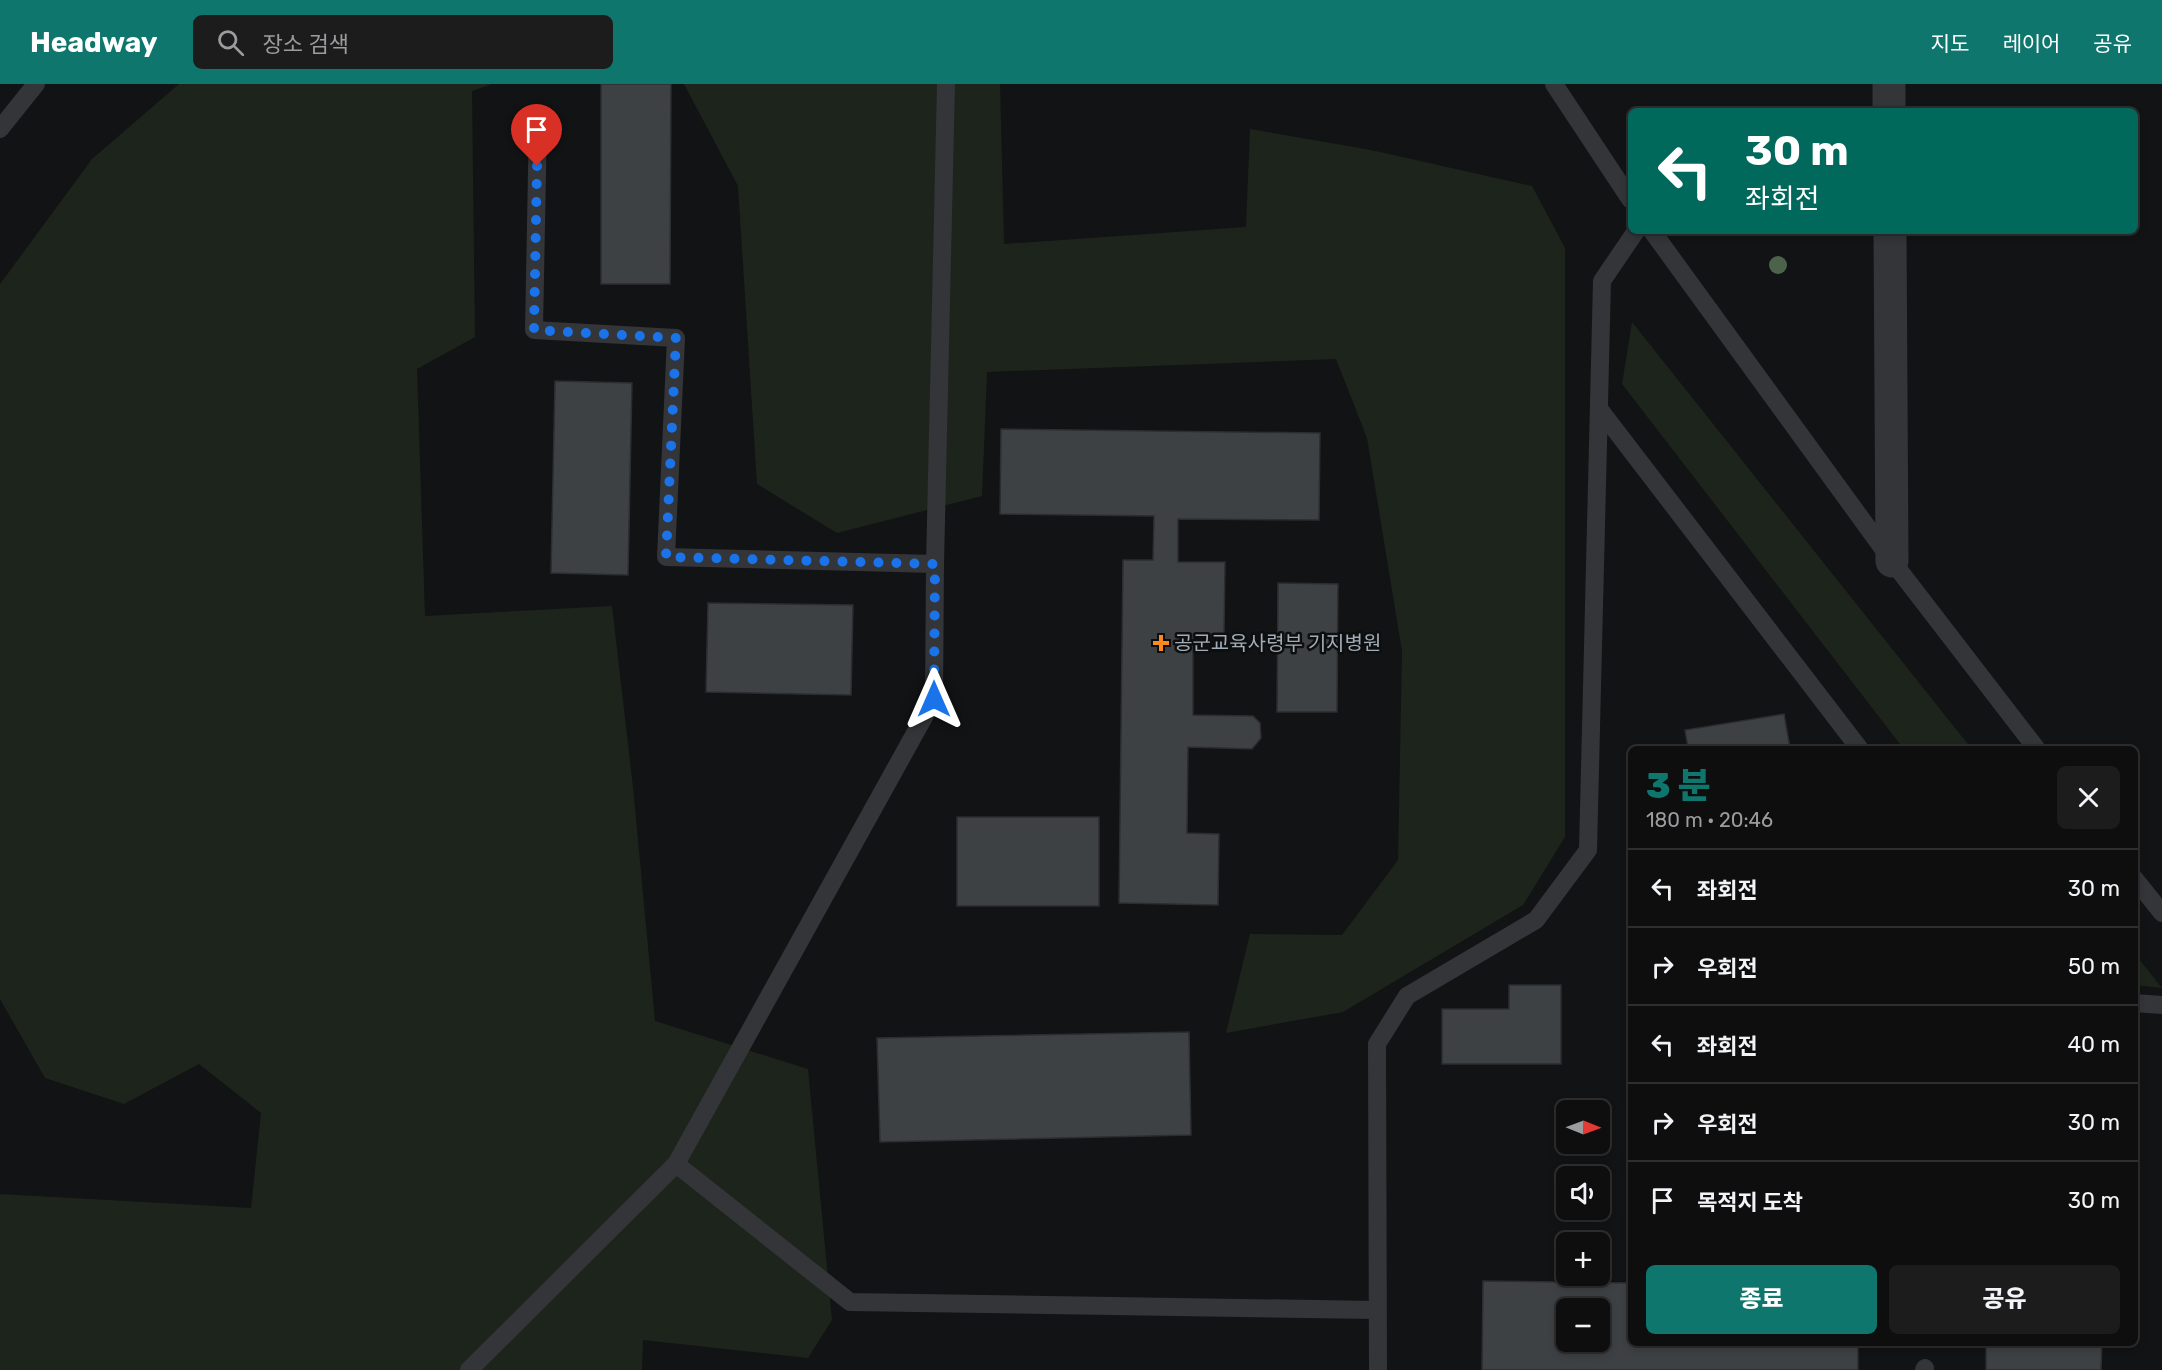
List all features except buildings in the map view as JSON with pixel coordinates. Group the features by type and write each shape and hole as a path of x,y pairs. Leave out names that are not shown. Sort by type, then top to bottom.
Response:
{"street":[{"path":"1889,84 1889,108"},
{"path":"1890,234 1892,561"}],"lane":[{"path":"0,129 36,84"},
{"path":"469,1370 676,1164 934,699 946,84"},
{"path":"1554,84 1628,197"},
{"path":"538,119 534,330 676,338 666,557 935,564"},
{"path":"1378,1370 1377,1044 1407,996 1536,920 1588,850 1602,280 1634,234"},
{"path":"1654,234 1892,561 2034,746"},
{"path":"1600,410 1857,746"},
{"path":"2138,883 2162,913"},
{"path":"2138,1003 2162,1005"},
{"path":"676,1164 850,1302 1377,1310"}],"shaded area":[{"path":"179,84 492,84 472,91 475,337 417,369 425,616 612,606 633,787 655,1021 808,1069 832,1320 808,1358 643,1340 642,1370 0,1370 0,1194 251,1208 261,1113 199,1064 124,1104 45,1078 0,999 0,284 92,159"},
{"path":"684,84 1000,84 1004,244 1246,227 1250,129 1371,150 1532,186 1565,248 1565,837 1523,905 1343,1012 1226,1033 1250,934 1342,935 1398,860 1402,651 1367,438 1336,359 987,372 982,496 837,533 757,484 738,186"},
{"path":"1632,322 1969,746 1901,746 1622,384"},
{"path":"2138,958 2162,988 2138,985"}],"place":[{"name":"공군교육사령부 기지병원","path":"1161,643"}],"route":[{"path":"537,166 534,330 676,338 666,557 935,564 934,699"}]}
